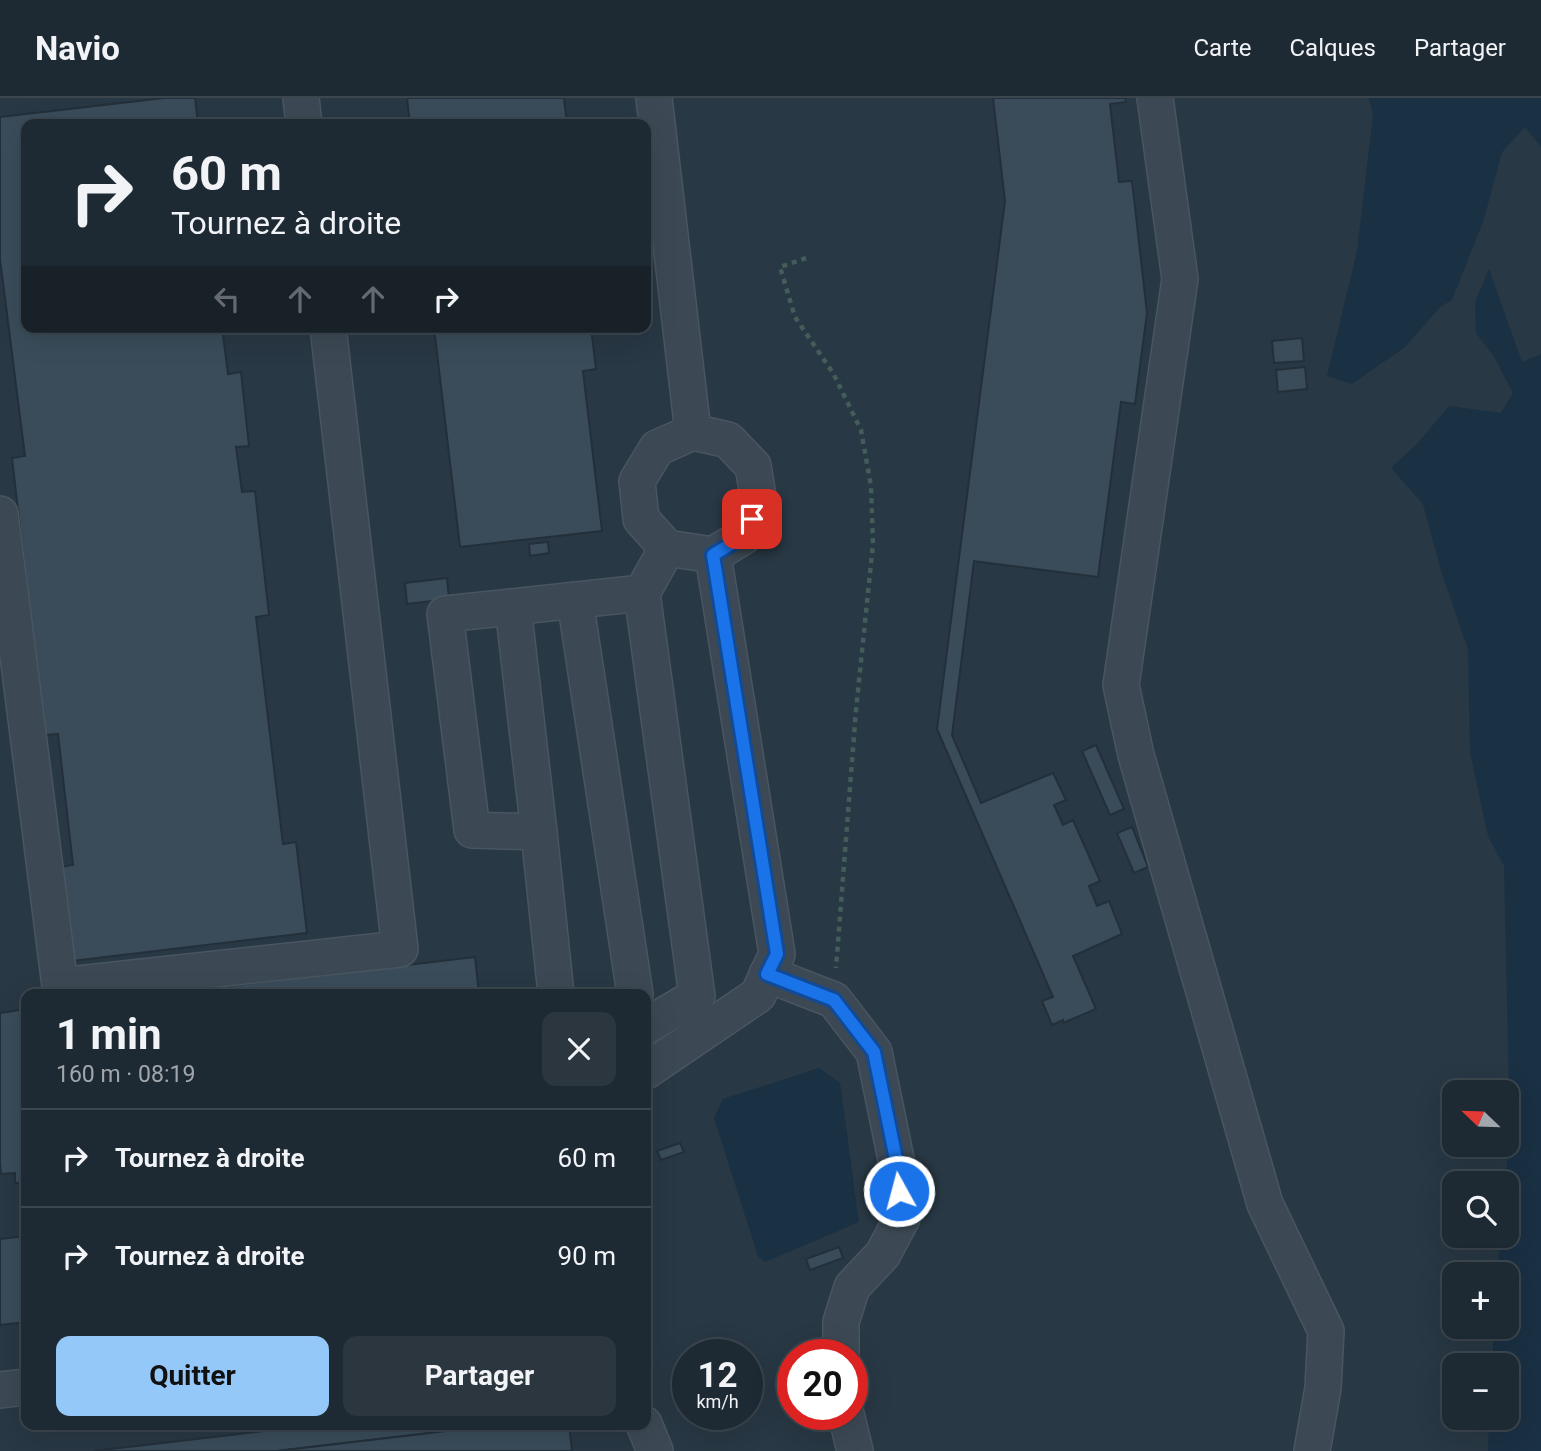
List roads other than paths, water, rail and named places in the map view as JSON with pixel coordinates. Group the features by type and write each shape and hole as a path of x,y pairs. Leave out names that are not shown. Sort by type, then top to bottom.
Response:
{"lane":[{"path":"301,98 303,119"},
{"path":"654,98 692,432"},
{"path":"1154,98 1180,279 1121,685 1136,755 1265,1204 1326,1331 1323,1388 1312,1451"},
{"path":"0,514 60,986 400,949 329,333"},
{"path":"692,432 728,440 753,466 760,502 744,536 713,555 667,548 641,519 637,481 657,448 692,432"},
{"path":"651,1024 697,996 642,593 667,548"},
{"path":"651,1068 758,995 777,954 713,555"},
{"path":"539,831 472,830 445,614 642,593"},
{"path":"575,600 634,989"},
{"path":"513,607 555,989"},
{"path":"767,974 834,1000 874,1052 897,1164 902,1218 883,1254 852,1287 841,1322 841,1339"},
{"path":"0,1390 21,1388"},
{"path":"647,1430 654,1451"},
{"path":"850,1430 855,1451"}],"water":[{"path":"1369,98 1541,98 1541,147 1525,127 1502,152 1484,219 1452,300 1440,307 1405,347 1352,384 1327,376 1357,251 1373,115"},
{"path":"1489,269 1522,362 1541,354 1541,1451 1488,1451 1489,1430 1519,1430 1519,1353 1493,1353 1493,1339 1519,1339 1519,1262 1498,1262 1500,1248 1519,1248 1519,1171 1506,1171 1508,1157 1519,1157 1519,1080 1509,1080 1504,866 1488,836 1470,752 1468,649 1442,574 1423,504 1391,468 1418,443 1449,406 1501,413 1513,393 1494,357 1476,333 1475,302"},
{"path":"819,1068 840,1083 859,1222 765,1262 758,1256 714,1118 723,1099"}]}
